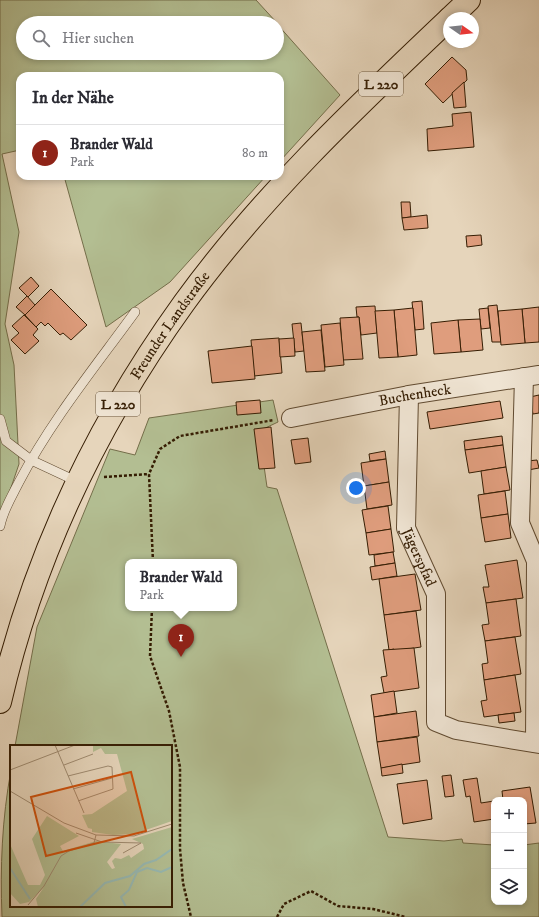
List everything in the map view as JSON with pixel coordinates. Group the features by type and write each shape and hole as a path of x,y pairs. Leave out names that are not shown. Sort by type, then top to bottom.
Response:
{"main road":[{"name":"Freunder Landstraße","path":"457,12 469,0"},
{"name":"Freunder Landstraße","path":"0,702 22,620 48,549 76,481 126,389 185,302 217,261 314,151 443,26"}],"street":[{"name":"Buchenheck","path":"291,418 409,395 531,376"},
{"path":"531,376 520,523 536,561 537,743"},
{"name":"Jägerspfad","path":"409,395 406,528 436,594 436,722 456,730 537,743"}],"lane":[{"path":"0,526 2,514 31,460 76,392 136,312"},
{"path":"0,418 6,441 31,460 76,481"}],"path":[{"path":"153,559 149,474 160,449 180,436 291,418"},
{"path":"76,481 103,477 149,474"},
{"path":"152,611 150,656 169,711 180,767 180,849 183,883 191,917"},
{"path":"277,917 284,904 311,891 338,906 373,909 406,917"}],"green space":[{"path":"0,0 256,0 271,16 16,16 16,60 284,60 284,32 340,95 284,157 284,72 16,72 16,151 2,154 19,232 5,324 14,365 19,464 0,520"},
{"path":"65,180 262,180 170,282 106,327"},
{"path":"273,400 278,422 259,431 267,487 277,489 388,837 444,841 462,839 463,843 491,845 491,905 527,905 527,845 539,843 539,917 2,917 2,843 10,776 10,907 172,907 172,745 15,745 37,627 110,449 135,455 149,418"}],"building":[{"path":"452,57 466,70 467,80 443,103 425,84"},
{"path":"464,82 466,107 454,108 452,93"},
{"path":"471,112 474,147 428,151 427,129 453,126 452,114"},
{"path":"401,202 410,202 411,217 402,218"},
{"path":"427,215 428,228 404,230 402,218"},
{"path":"481,235 482,245 467,247 466,236"},
{"path":"31,277 39,286 28,297 19,288"},
{"path":"51,289 87,325 71,340 63,333 60,335 48,323 45,326 41,322 36,327 25,315"},
{"path":"27,296 35,305 25,315 16,307"},
{"path":"422,301 424,329 415,330 412,302"},
{"path":"497,305 501,342 492,342 488,306"},
{"path":"375,306 377,333 361,335 356,307"},
{"path":"539,307 539,342 525,343 522,309"},
{"path":"413,308 417,355 398,357 394,310"},
{"path":"488,308 490,328 481,329 479,309"},
{"path":"522,309 525,343 501,345 498,311"},
{"path":"394,310 398,357 379,358 375,311"},
{"path":"24,315 38,329 33,335 39,341 25,354 11,340 19,333 12,326"},
{"path":"359,317 363,359 343,360 340,318"},
{"path":"480,319 483,350 461,352 458,320"},
{"path":"458,320 461,352 434,354 431,323"},
{"path":"301,323 304,351 295,352 292,324"},
{"path":"340,323 344,365 325,367 321,325"},
{"path":"321,330 325,371 306,372 302,332"},
{"path":"279,338 282,373 254,376 251,340"},
{"path":"294,338 295,356 280,357 279,339"},
{"path":"252,346 255,379 212,383 208,351"},
{"path":"539,395 539,413 533,414 530,397"},
{"path":"260,400 261,413 237,415 236,402"},
{"path":"500,401 503,418 430,429 427,412"},
{"path":"271,427 275,468 259,469 254,429"},
{"path":"502,436 503,445 465,450 464,441"},
{"path":"308,438 311,462 295,464 291,440"},
{"path":"503,445 506,467 469,473 465,450"},
{"path":"385,451 386,459 370,461 369,454"},
{"path":"386,459 389,482 364,486 361,463"},
{"path":"537,460 539,468 528,470 527,461"},
{"path":"506,467 510,490 484,494 481,471"},
{"path":"389,482 392,505 367,509 364,486"},
{"path":"505,491 508,514 481,518 478,495"},
{"path":"388,506 391,529 366,533 362,510"},
{"path":"508,514 511,538 485,542 481,518"},
{"path":"391,529 394,552 369,555 366,533"},
{"path":"393,552 395,563 375,566 374,555"},
{"path":"517,560 523,598 486,603 483,587 489,587 485,565"},
{"path":"395,563 397,576 372,580 370,567"},
{"path":"415,574 421,610 384,615 379,579"},
{"path":"516,599 521,636 485,641 482,625 489,624 486,603"},
{"path":"416,611 421,647 394,651 394,649 389,650 384,615"},
{"path":"515,637 521,674 484,680 482,664 488,663 485,641"},
{"path":"414,648 419,688 384,693 381,677 387,676 383,650"},
{"path":"515,675 521,712 484,717 481,701 487,700 484,680"},
{"path":"394,691 397,713 374,717 371,695"},
{"path":"416,711 419,736 377,742 374,717"},
{"path":"514,713 515,721 499,723 498,715"},
{"path":"417,737 420,762 381,768 377,742"},
{"path":"402,764 403,773 382,776 381,768"},
{"path":"451,775 454,796 445,797 442,776"},
{"path":"477,778 481,803 491,801 491,819 474,822 470,796 466,797 463,780"},
{"path":"427,780 432,819 403,824 397,784"},
{"path":"530,787 536,823 527,824 527,797 503,797 502,791"}],"place":[{"name":"Brander Wald","path":"181,657"}]}
